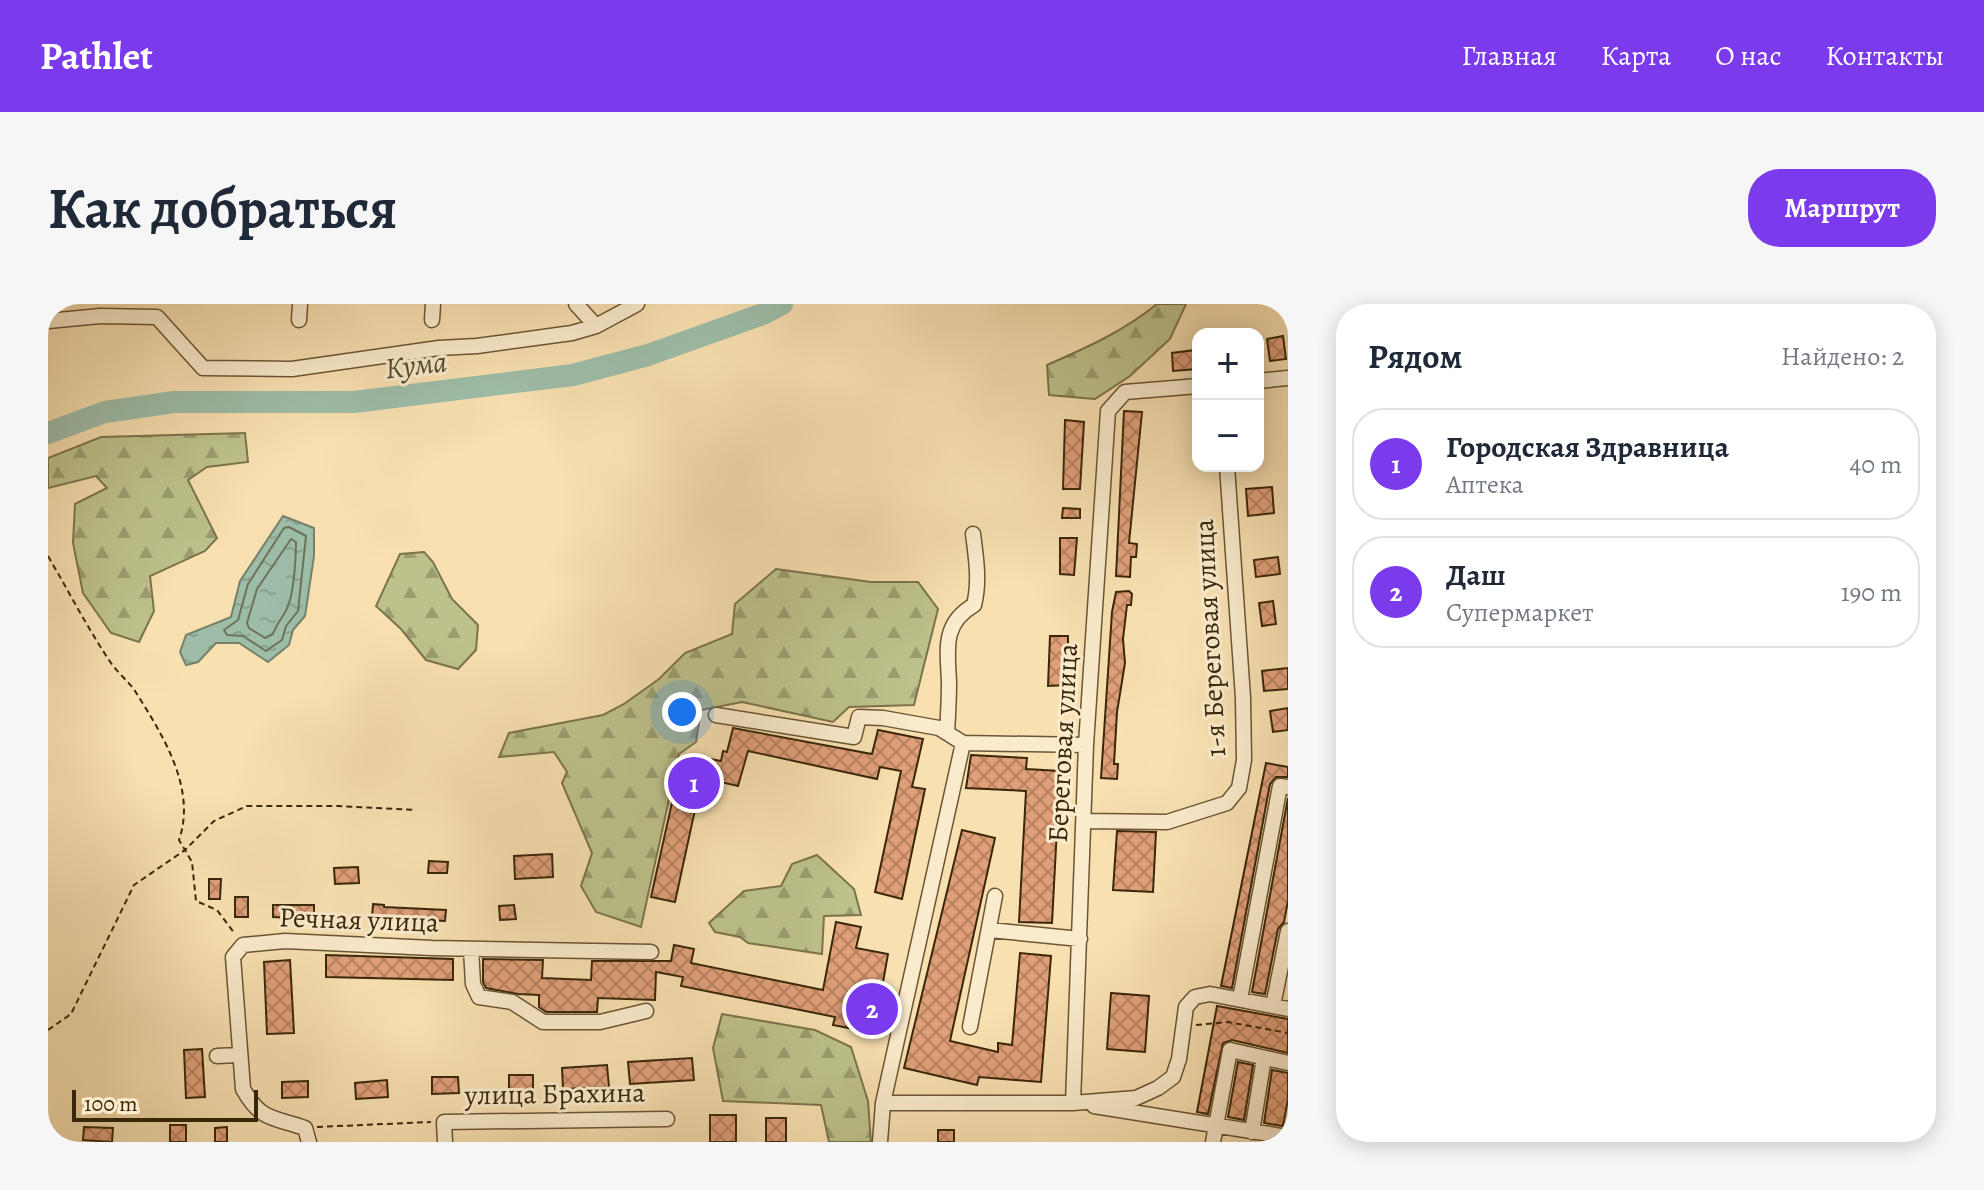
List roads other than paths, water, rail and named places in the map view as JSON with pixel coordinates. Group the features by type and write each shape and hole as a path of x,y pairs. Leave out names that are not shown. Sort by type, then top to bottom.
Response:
{"street":[{"path":"299,320 300,304"},
{"path":"432,320 433,304"},
{"path":"576,304 596,326"},
{"path":"48,321 157,311 203,368 292,369 558,335 596,326 637,304"},
{"path":"1264,380 1288,378"},
{"name":"Береговая улица","path":"1073,1103 1086,745 1108,411 1125,392 1192,386"},
{"name":"1-я Береговая улица","path":"1085,821 1167,822 1227,803 1239,788 1244,760 1243,698 1227,472"},
{"path":"947,733 949,678 946,650 953,626 964,611 974,605 977,595 973,534"},
{"path":"716,715 854,737 859,717 939,728 963,743 1086,745"},
{"path":"880,1142 883,1103 963,743"},
{"path":"1240,999 1280,786 1288,787"},
{"path":"970,1027 995,896"},
{"path":"990,930 1080,939"},
{"path":"883,1103 1073,1103 1136,1098 1173,1077 1179,1059 1186,1007 1195,997 1210,994 1281,1007 1288,931"},
{"name":"Речная улица","path":"307,1135 266,1117 253,1106 243,1089 233,957 243,945 285,941 471,949 651,952"},
{"path":"471,949 473,984 479,997 512,1002 543,1022 600,1022 646,1011"},
{"path":"1213,1142 1230,1050 1288,1063"},
{"path":"217,1056 239,1055"},
{"path":"1252,1132 1264,1058"},
{"path":"1073,1103 1288,1137"},
{"name":"улица Брахина","path":"445,1142 444,1122 667,1119"}],"water":[{"path":"283,516 314,528 314,556 305,616 293,630 289,645 268,662 239,643 216,643 198,662 186,665 180,652 186,635 231,617 240,581"}],"waterway":[{"name":"Кума","path":"48,433 105,412 174,402 354,402 573,375 648,355 763,314 782,304"}],"place":[{"name":"Городская Здравница","path":"694,783"},
{"name":"Даш","path":"872,1009"}]}
